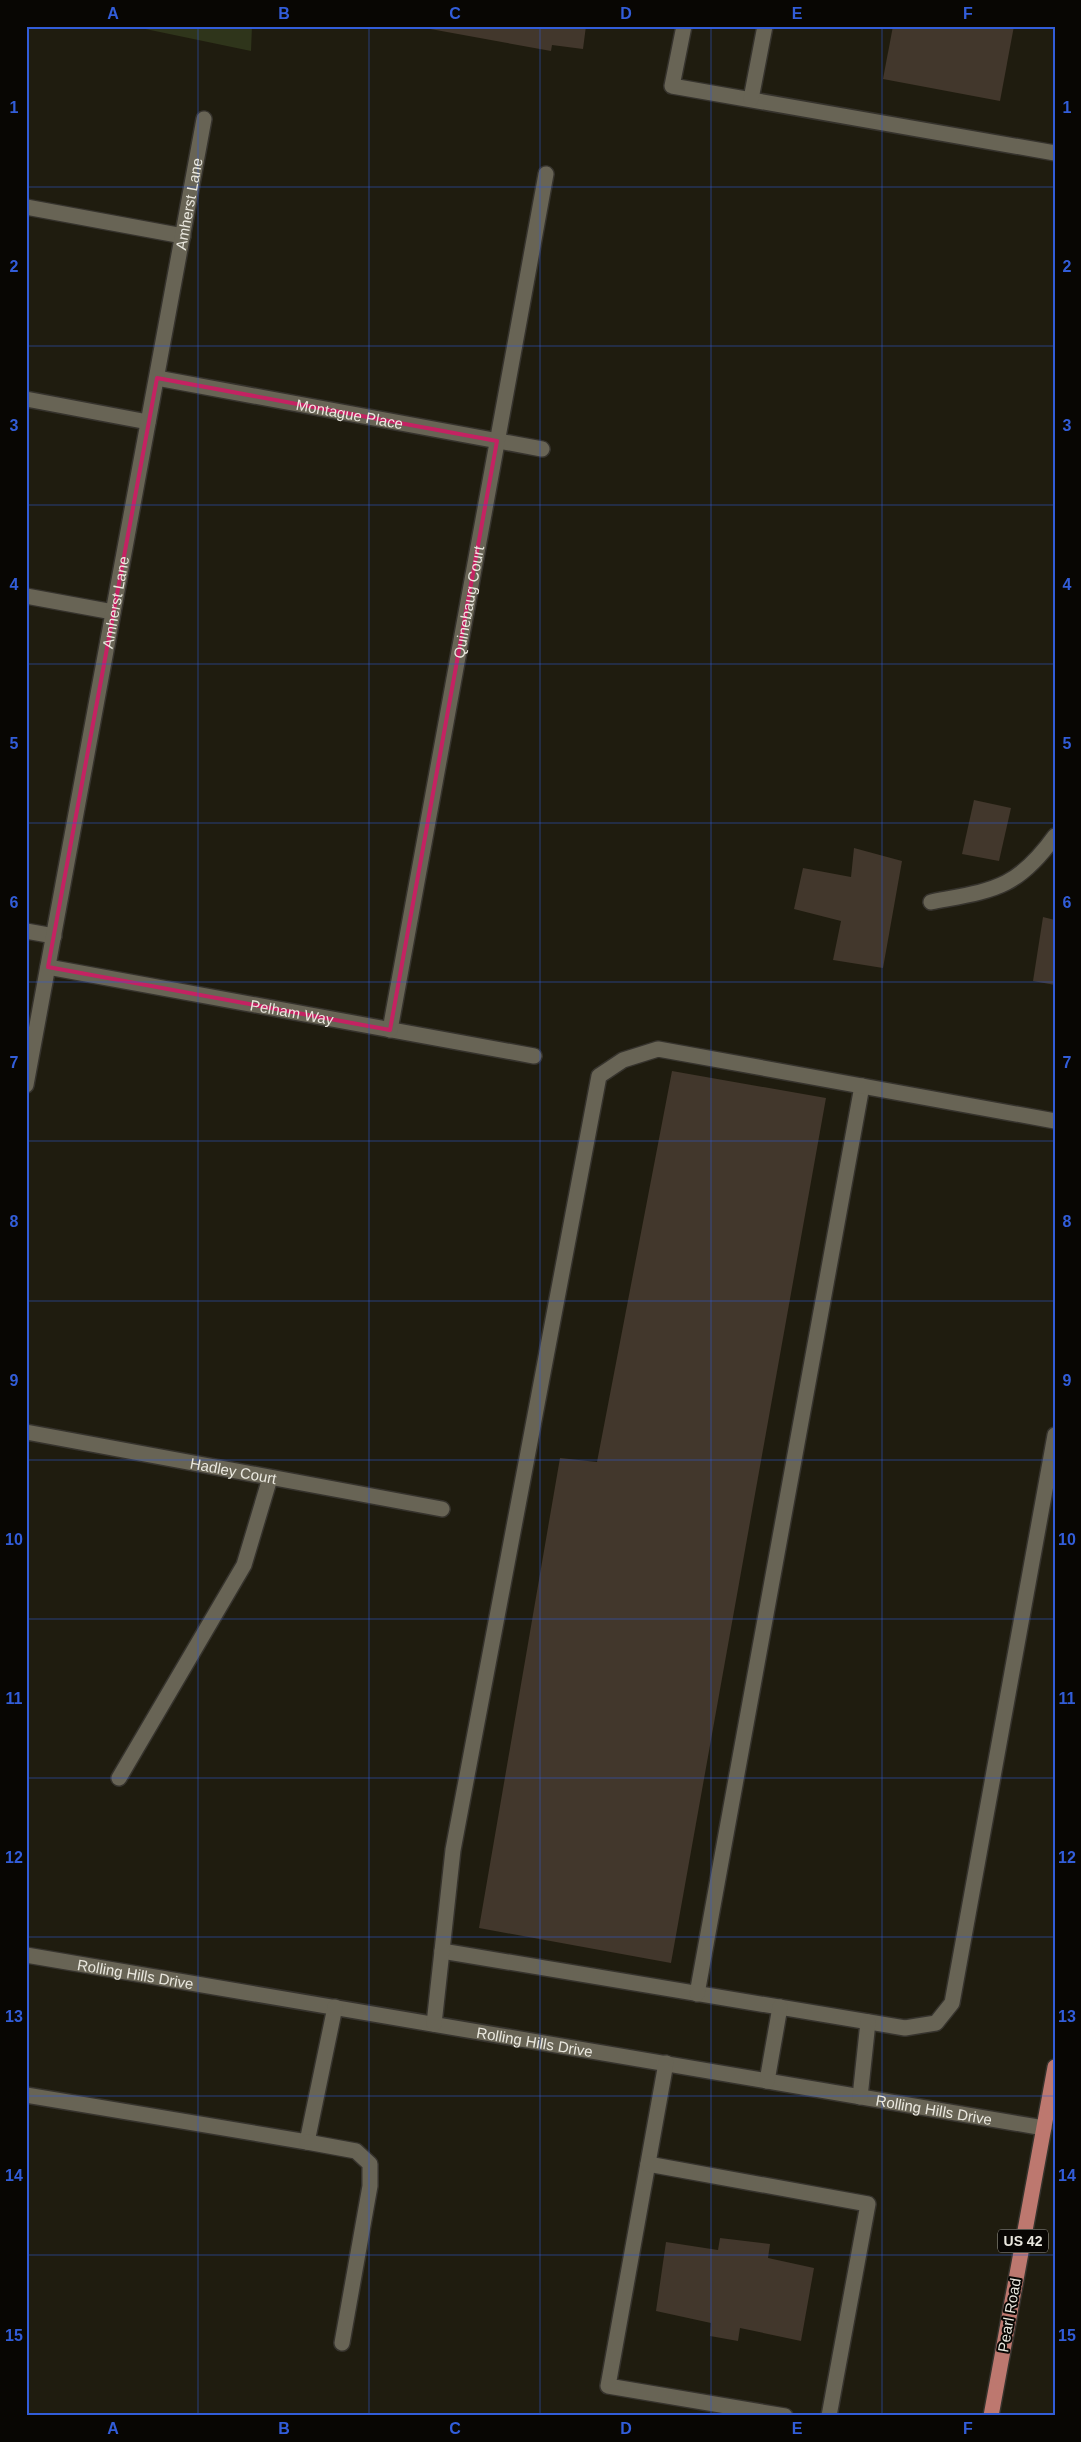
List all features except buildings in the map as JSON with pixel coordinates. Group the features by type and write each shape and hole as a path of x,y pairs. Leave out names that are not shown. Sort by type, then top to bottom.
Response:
{"main road":[{"name":"Pearl Road","path":"991,2416 1055,2067"}],"street":[{"path":"684,26 672,86 1055,153"},
{"path":"751,100 765,26"},
{"name":"Amherst Lane","path":"26,1085 204,119"},
{"name":"Quinebaug Court","path":"390,1030 546,174"},
{"path":"26,208 183,236"},
{"name":"Montague Place","path":"157,378 542,449"},
{"path":"26,399 148,422"},
{"path":"26,596 113,612"},
{"path":"931,902 1003,885 1021,875 1055,836"},
{"path":"26,931 54,936"},
{"name":"Pelham Way","path":"48,967 534,1056"},
{"path":"434,2024 453,1850 599,1076 623,1060 658,1049 1055,1121"},
{"path":"697,1994 862,1086"},
{"name":"Hadley Court","path":"26,1432 442,1509"},
{"path":"442,1951 905,2028 936,2023 952,2003 1055,1435"},
{"path":"119,1778 244,1565 270,1478"},
{"name":"Rolling Hills Drive","path":"26,1954 1044,2128"},
{"path":"307,2142 335,2007"},
{"path":"767,2081 780,2007"},
{"path":"860,2097 868,2022"},
{"path":"666,2064 608,2386 785,2416"},
{"path":"26,2095 356,2150 370,2164 370,2186 342,2344"},
{"path":"648,2164 868,2204 829,2416"}],"highlighted area":[{"path":"157,378 497,441 390,1030 48,967"}],"green space":[{"path":"131,26 252,26 251,51"}]}
